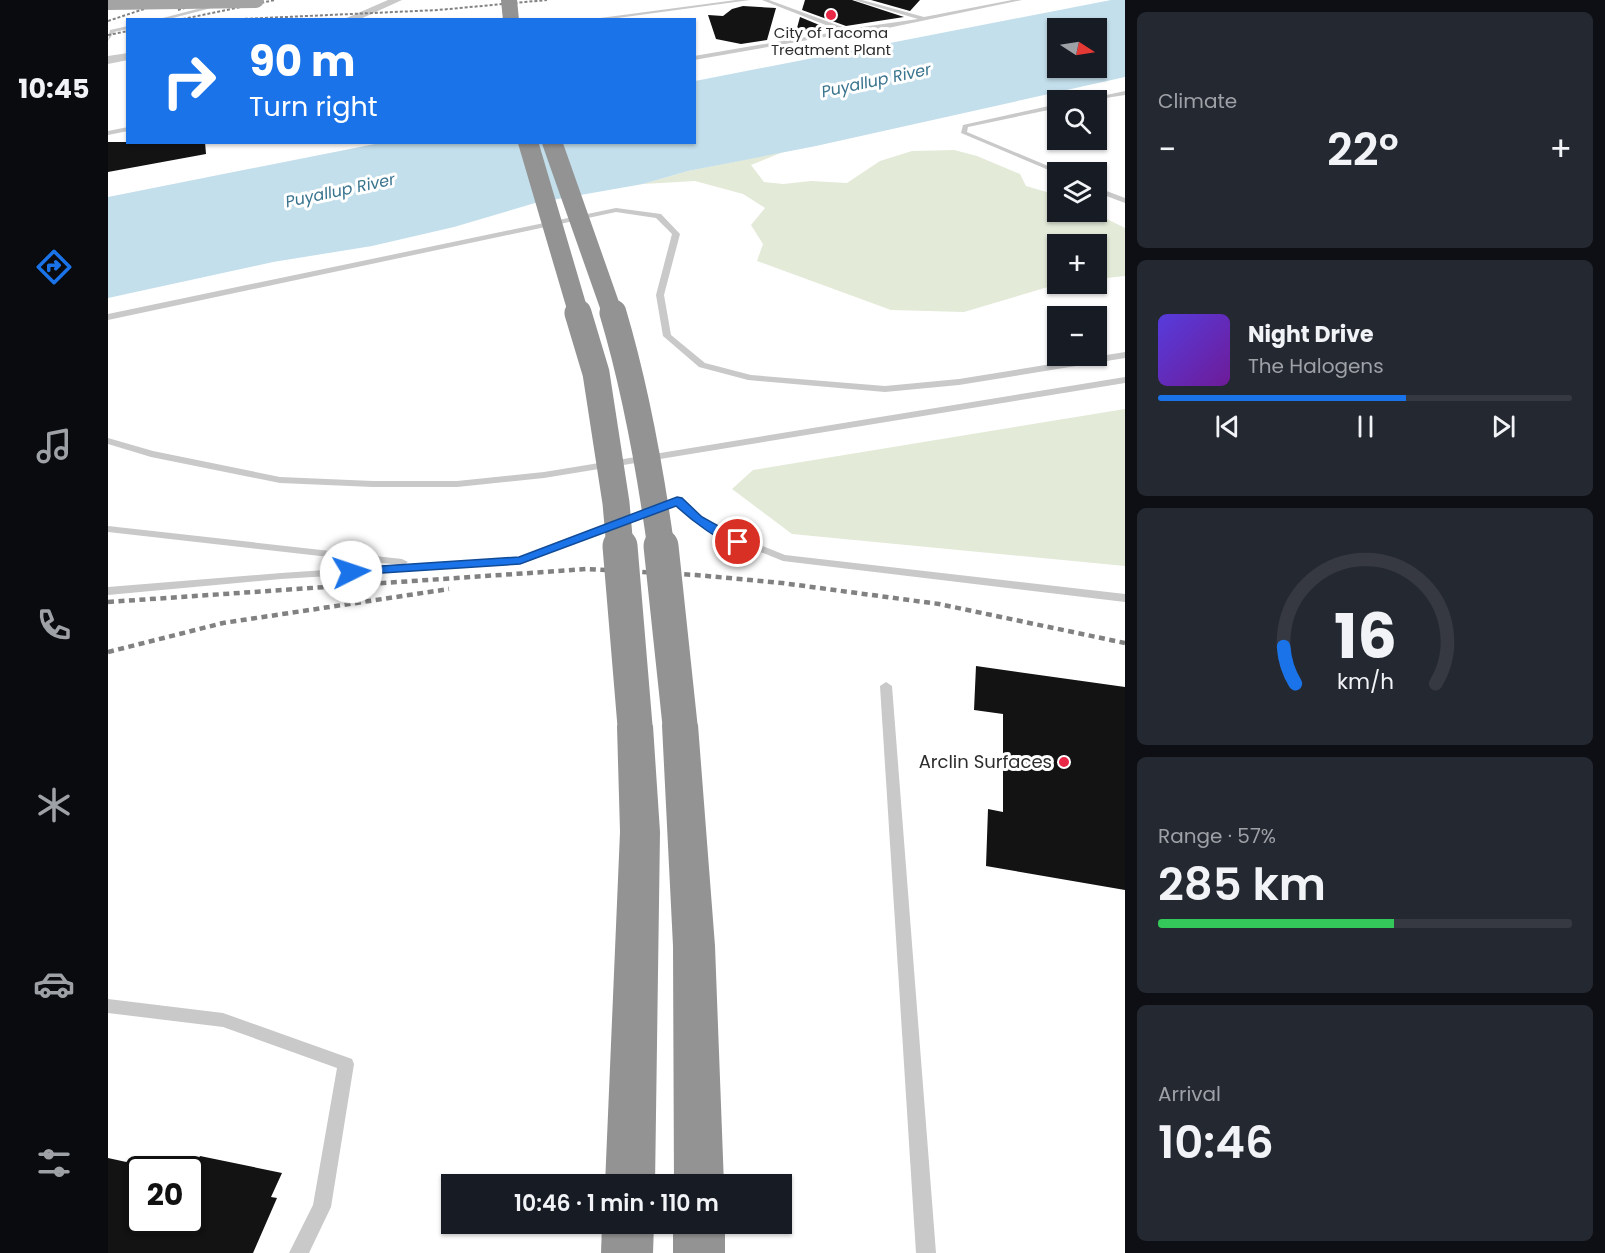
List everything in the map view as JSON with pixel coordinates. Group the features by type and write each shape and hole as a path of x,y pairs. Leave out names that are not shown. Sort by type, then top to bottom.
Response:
{"highway":[{"path":"509,0 511,18"},
{"path":"529,144 596,373 616,502 635,726 640,832 630,1174"},
{"path":"553,144 609,303 635,397 659,532 680,725 694,946 699,1174"},
{"path":"627,1253 628,1234"},
{"path":"699,1234 699,1253"}],"main road":[{"path":"108,2 256,0"}],"street":[{"path":"352,18 397,0"},
{"path":"108,60 126,56"}],"lane":[{"path":"165,18 234,0"},
{"path":"598,18 660,7 748,0"},
{"path":"764,0 848,31"},
{"path":"856,0 925,19"},
{"path":"1006,0 1017,1"},
{"path":"696,58 1017,1"},
{"path":"108,39 112,31 126,28"},
{"path":"1107,96 1125,93"},
{"path":"1047,108 965,126 964,129 964,133 1047,167"},
{"path":"108,133 126,129"},
{"path":"1107,194 1125,201"},
{"path":"108,317 616,210 658,216 676,234 660,295 667,336 702,365 751,378 885,389 959,382 1125,355"},
{"path":"108,441 151,454 280,480 457,484 544,475 1125,380"},
{"path":"108,591 520,561 677,501 698,520 728,536 783,558 1125,598"},
{"path":"108,529 444,566"},
{"path":"886,686 926,1253"},
{"path":"108,1006 223,1020 346,1064 321,1207 299,1253"}],"green space":[{"path":"954,150 977,156 1020,174 1026,186 1047,192 1047,222 1107,222 1107,219 1125,228 1125,276 1107,278 1107,234 1047,234 1047,287 964,312 891,310 757,261 763,244 751,225 765,208 743,194 695,181 643,184 688,171 783,152 751,165 764,182 847,183 880,161 912,151"},
{"path":"1125,409 1125,566 792,534 732,489 753,470"}],"water":[{"name":"Puyallup River","path":"1111,0 1125,0 1125,77 1067,90 1047,90 1047,94 816,146 688,171 643,184 535,203 454,227 372,246 273,262 108,298 108,197 375,144 696,144 696,81"}],"building":[{"path":"805,0 852,0 904,17 846,26 802,10"},
{"path":"871,0 920,0 910,11"},
{"path":"743,6 776,8 767,40 741,44 716,39 708,15 723,16 732,9"},
{"path":"800,17 829,29 810,32 797,28"},
{"path":"108,142 205,144 206,154 108,172"},
{"name":"Arclin Surfaces","path":"976,666 1125,687 1125,890 986,866 988,809 1003,812 1003,714 974,710"},
{"path":"204,1157 282,1173 271,1197 277,1198 253,1253 108,1253 108,1158 126,1162 126,1234 204,1234"}],"railway":[{"path":"108,21 171,0"},
{"path":"178,10 211,0"},
{"path":"188,18 275,0"},
{"path":"264,18 438,10 547,0"},
{"path":"108,35 126,31"},
{"path":"108,602 587,569 696,575 782,583 939,604 1125,643"},
{"path":"108,652 223,623 449,589"}],"place":[{"name":"City of Tacoma Treatment Plant","path":"831,15"},
{"name":"Arclin Surfaces","path":"1064,762"}],"route":[{"path":"351,572 520,561 677,501 698,520 738,542"}]}
